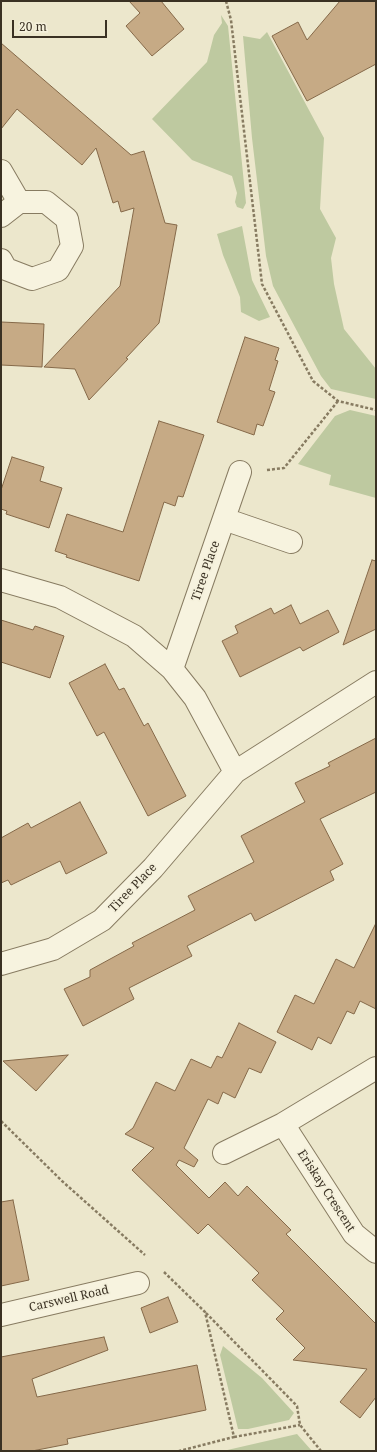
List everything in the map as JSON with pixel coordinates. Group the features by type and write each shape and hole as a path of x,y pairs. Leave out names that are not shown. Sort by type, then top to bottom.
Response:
{"street":[{"path":"1,171 19,202"},
{"path":"1,216 19,202 46,202 67,219 72,246 58,270 32,279 6,270 1,260"},
{"name":"Tiree Place","path":"172,669 240,472"},
{"path":"224,519 291,542"},
{"path":"1,580 60,597 134,636 172,669 196,698 235,772"},
{"name":"Tiree Place","path":"1,964 54,949 102,920 153,868 235,772 376,682"},
{"path":"224,1153 283,1124 376,1068"},
{"name":"Eriskay Crescent","path":"283,1124 354,1234 376,1252"},
{"name":"Carswell Road","path":"1,1314 138,1283"}],"path":[{"path":"226,1 231,20 262,284 313,381 338,401 376,410"},
{"path":"240,472 284,468 338,401"},
{"path":"1,1121 62,1181 147,1257"},
{"path":"158,1267 205,1312 297,1406 300,1425 321,1451"},
{"path":"138,1283 164,1272"},
{"path":"205,1312 234,1437"},
{"path":"178,1451 234,1437 300,1425"}],"green space":[{"path":"221,15 228,26 246,203 243,209 237,207 235,202 237,193 232,176 192,160 152,119 207,62 214,35 222,23"},
{"path":"267,32 324,138 320,209 336,238 331,258 334,284 344,329 376,369 376,399 331,389 321,376 273,286 266,256 252,138 243,36 260,39"},
{"path":"242,226 252,280 270,317 259,321 241,312 240,297 223,255 217,234"},
{"path":"350,410 376,416 376,498 329,485 331,475 298,464 335,416"},
{"path":"223,1346 262,1378 294,1413 289,1420 248,1429 238,1429 220,1355"},
{"path":"297,1434 312,1451 223,1451"}],"building":[{"path":"129,1 161,1 184,29 152,56 126,26 140,13"},
{"path":"340,1 376,1 376,64 307,101 272,36 298,22 307,40"},
{"path":"1,43 131,155 144,151 165,223 177,225 159,323 126,358 128,359 89,400 75,369 44,367 120,286 134,208 121,212 118,201 113,203 96,148 82,165 17,109 1,129"},
{"path":"1,322 44,324 42,367 1,365"},
{"path":"245,337 279,348 275,360 278,361 269,390 275,392 263,426 257,424 254,435 217,422"},
{"path":"159,421 204,435 183,497 178,496 175,506 164,502 139,581 66,557 67,555 55,551 67,514 123,532"},
{"path":"12,457 44,467 40,481 62,488 49,528 6,514 7,511 1,509 1,490"},
{"path":"372,560 376,561 376,629 343,645"},
{"path":"291,605 300,624 328,610 339,632 303,651 300,647 240,677 222,641 238,633 235,626 271,608 274,614"},
{"path":"1,620 33,630 35,626 64,636 50,678 1,662"},
{"path":"105,664 119,690 124,688 144,726 148,723 186,796 148,816 104,732 97,736 69,683"},
{"path":"376,738 376,792 320,819 343,864 330,871 334,880 255,921 251,913 187,946 192,956 129,988 134,999 83,1026 64,989 90,977 90,970 134,946 132,943 195,910 188,896 254,862 241,836 305,802 295,783 330,766 328,763"},
{"path":"80,802 107,853 66,874 60,861 11,885 8,880 1,883 1,838 28,823 31,828"},
{"path":"376,923 376,1009 360,1001 354,1014 347,1011 331,1044 318,1037 312,1050 277,1032 295,995 314,1004 336,959 354,968"},
{"path":"239,1023 276,1042 261,1073 249,1068 235,1098 223,1092 218,1104 208,1099 184,1148 198,1160 194,1167 179,1160 176,1165 209,1198 225,1182 238,1196 247,1186 291,1230 286,1234 376,1324 376,1397 360,1418 340,1402 367,1369 293,1360 305,1348 276,1319 284,1311 252,1280 259,1273 208,1224 198,1234 132,1170 154,1148 125,1134 133,1128 156,1082 175,1091 191,1059 211,1068 217,1056 222,1058"},
{"path":"68,1055 36,1091 3,1061"},
{"path":"13,1200 29,1280 1,1286 1,1202"},
{"path":"168,1297 178,1322 150,1333 141,1308"},
{"path":"104,1337 108,1350 32,1379 37,1397 197,1365 206,1410 67,1439 68,1444 32,1451 1,1451 1,1357"}]}
